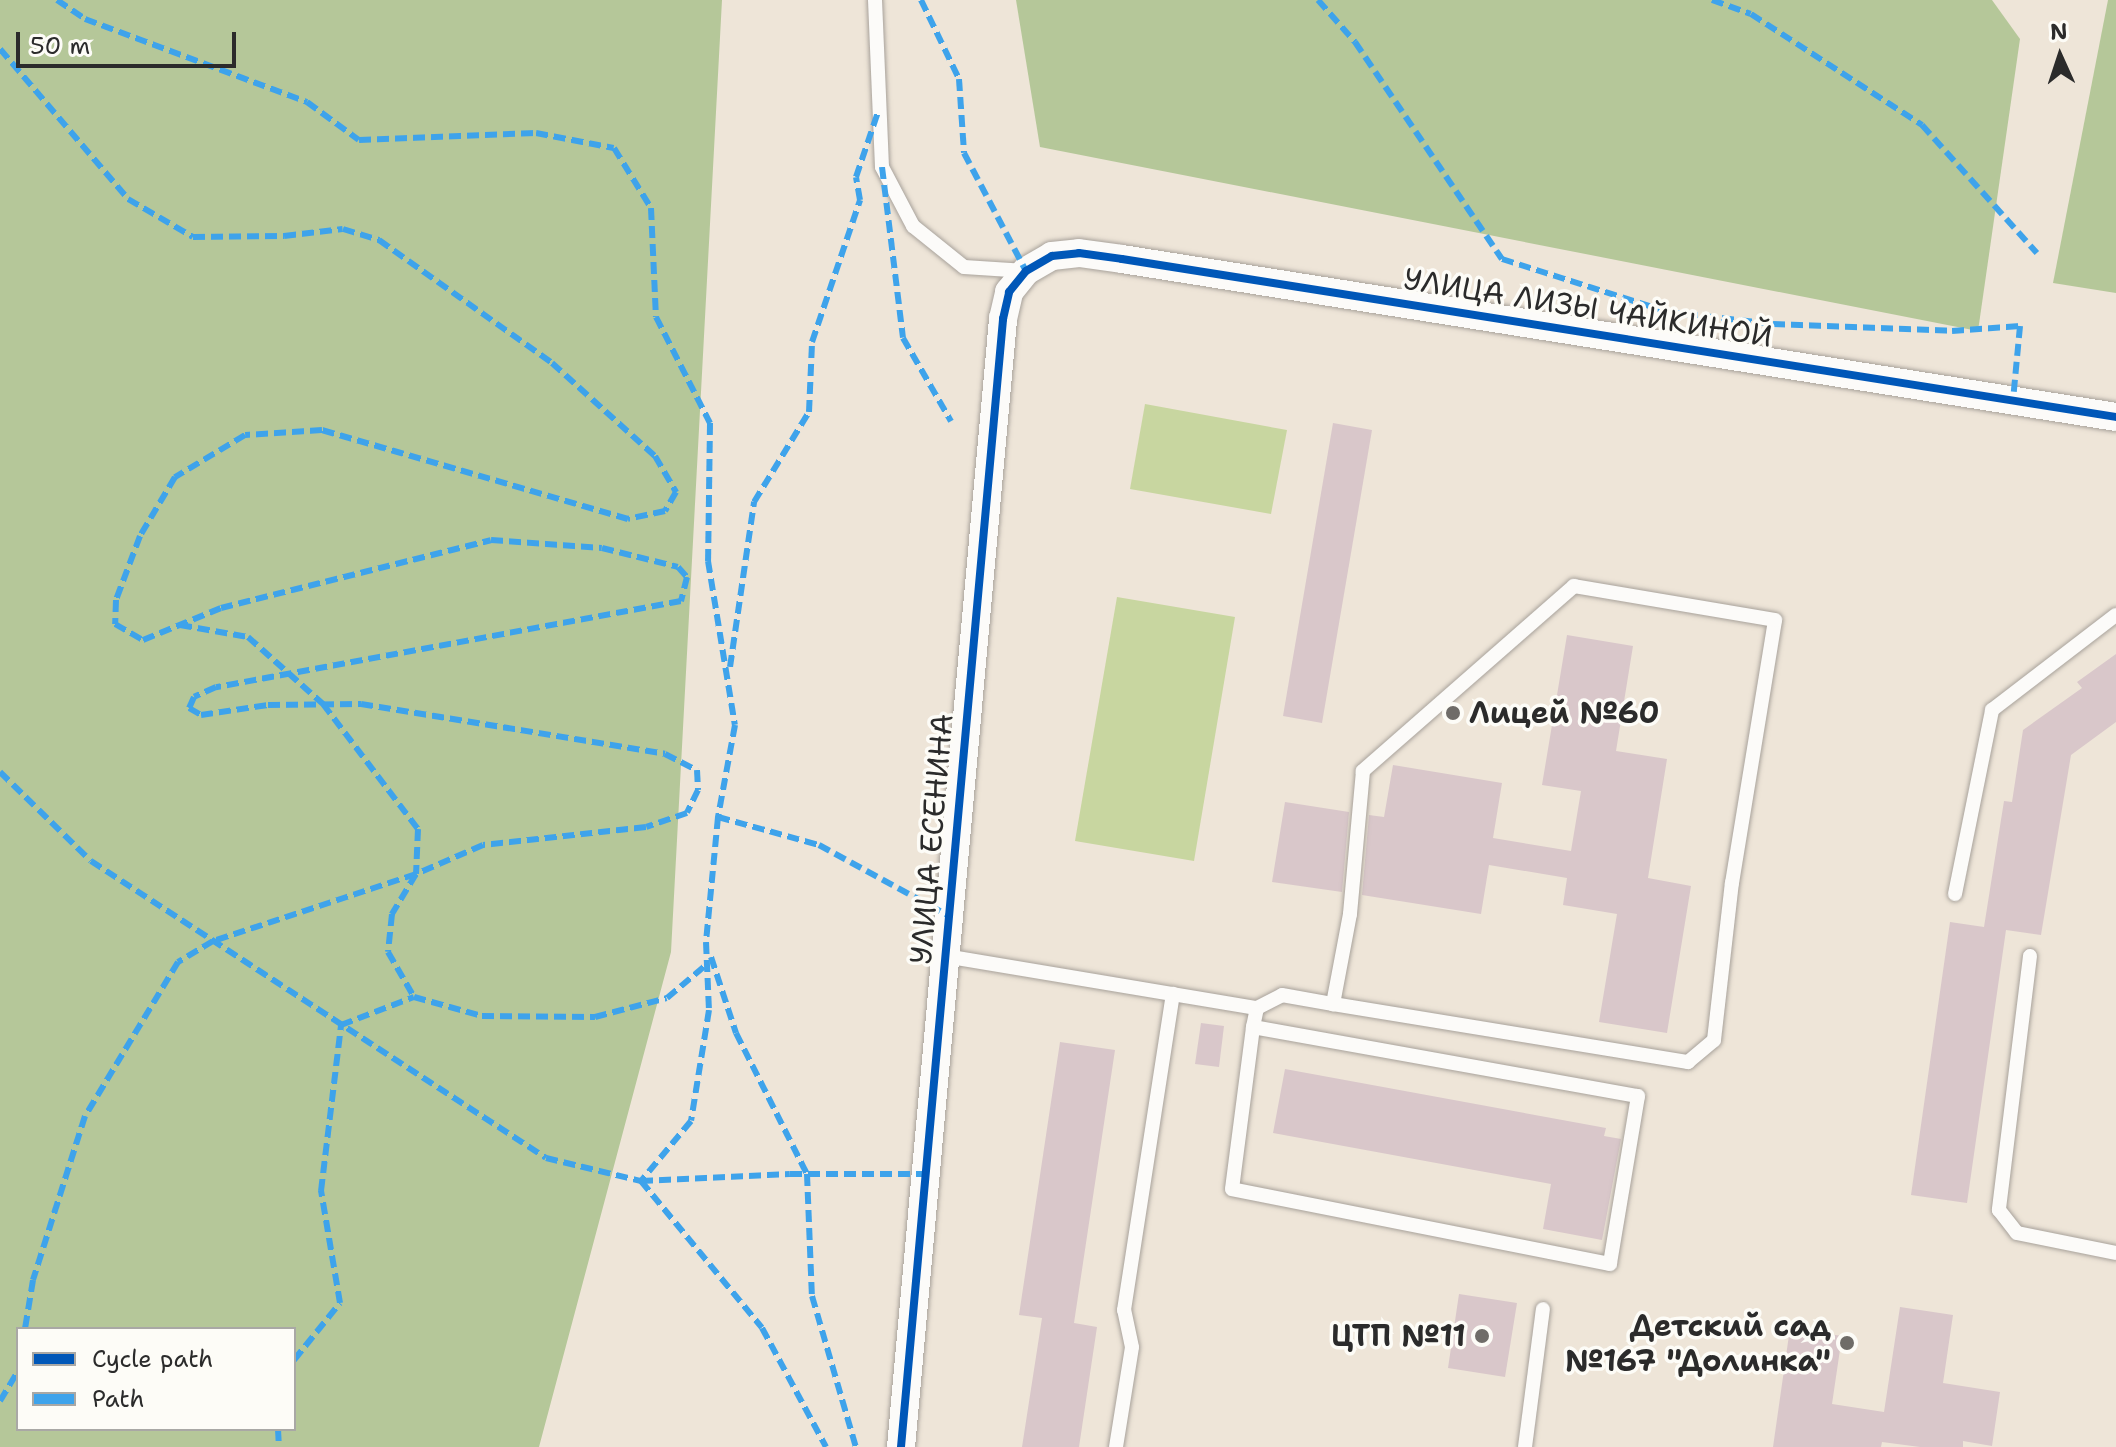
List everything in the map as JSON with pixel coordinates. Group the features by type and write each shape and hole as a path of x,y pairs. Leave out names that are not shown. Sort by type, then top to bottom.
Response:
{"street":[{"name":"УЛИЦА ЛИЗЫ ЧАЙКИНОЙ","path":"1052,256 1079,253 1122,259 2116,417"},
{"name":"УЛИЦА ЕСЕНИНА","path":"901,1447 1003,319 1009,292 1026,271 1052,256"}],"lane":[{"path":"875,0 882,167 913,226 964,267 1026,271"},
{"path":"945,956 1257,1008 1282,995 1333,1004 1688,1062 1714,1040 1732,883 1775,620 1574,586 1363,771 1350,914 1333,1004"},
{"path":"1955,894 1992,710 2116,615"},
{"path":"2030,956 1999,1210 2017,1233 2116,1253"},
{"path":"1116,1447 1132,1347 1124,1310 1173,994"},
{"path":"1253,1027 1638,1096 1610,1264 1232,1189 1253,1027 1257,1008"},
{"path":"1525,1447 1543,1309"}],"green space":[{"path":"0,0 722,0 671,952 539,1447 0,1447"},
{"path":"1016,0 1992,0 2020,39 1978,331 1040,147"},
{"path":"2108,0 2116,0 2116,293 2053,283"},
{"path":"1145,404 1287,430 1271,514 1130,489"},
{"path":"1117,597 1235,617 1194,861 1075,841"}],"building":[{"path":"1333,423 1372,430 1322,723 1283,716"},
{"path":"1567,635 1633,646 1616,751 1667,759 1648,878 1691,886 1667,1033 1599,1022 1617,914 1563,905 1567,878 1489,865 1481,914 1362,895 1369,815 1384,817 1393,765 1502,783 1493,838 1571,851 1581,791 1542,785"},
{"path":"2116,654 2116,722 2071,755 2041,935 2006,930 1967,1203 1911,1195 1950,922 1984,927 2004,801 2012,802 2023,730 2082,688 2077,682"},
{"path":"1285,802 1349,812 1342,892 1272,882"},
{"path":"1201,1023 1224,1026 1219,1067 1195,1064"},
{"path":"1060,1042 1115,1050 1074,1323 1097,1327 1079,1447 1022,1447 1042,1318 1019,1315"},
{"path":"1285,1069 1606,1128 1604,1136 1621,1139 1602,1240 1543,1229 1551,1184 1273,1133"},
{"name":"ЦТП №11","path":"1459,1294 1517,1303 1505,1377 1448,1368"},
{"path":"1900,1307 1953,1315 1943,1383 2000,1392 1992,1446 1963,1441 1963,1447 1920,1447 1882,1442 1881,1447 1773,1447 1790,1328 1842,1336 1832,1404 1884,1412"}],"marked path":[{"path":"57,0 85,19 307,102 359,140 536,133 614,148 651,208 656,317 710,423 708,561 735,725 718,817 706,942 709,1010 691,1121 641,1181"},
{"path":"921,0 959,79 964,153 1026,271"},
{"path":"1318,0 1355,42 1502,259 1668,312 1773,324 1952,331 2020,326 2013,400"},
{"path":"1712,0 1751,14 1922,125 2037,253"},
{"path":"0,49 128,199 193,237 284,236 343,229 379,240 552,363 655,456 676,492 665,511 628,519 322,430 245,435 175,477 140,536 116,600 115,624 143,640 221,608 491,540 602,548 678,567 687,577 681,601 216,687 194,697 189,708 201,715 268,705 361,704 665,754 697,770 698,790 687,813 646,827 483,845 416,874 213,941 178,962 85,1116 33,1280 25,1327"},
{"path":"730,667 754,502 809,412 812,342 860,200 856,177 878,112"},
{"path":"882,167 903,338 951,421"},
{"path":"180,625 248,637 323,704 418,829 416,874 392,914 388,952 414,997"},
{"path":"0,772 91,861 546,1158 641,1181 762,1328 826,1447"},
{"path":"718,817 819,845 949,916"},
{"path":"711,957 736,1033 807,1174 812,1296 856,1447"},
{"path":"296,1358 340,1303 321,1191 341,1025 414,997 482,1016 595,1017 667,998 706,965"},
{"path":"641,1181 790,1174 925,1174"},
{"path":"0,1401 16,1374"},
{"path":"278,1431 279,1447"}],"cycle path":[{"path":"901,1447 1003,319 1009,292 1026,271 1052,256 1079,253 2116,417"}],"place":[{"name":"Лицей №60","path":"1453,713"},
{"name":"ЦТП №11","path":"1482,1336"},
{"name":"Детский сад №167 \"Долинка\"","path":"1847,1343"}]}
